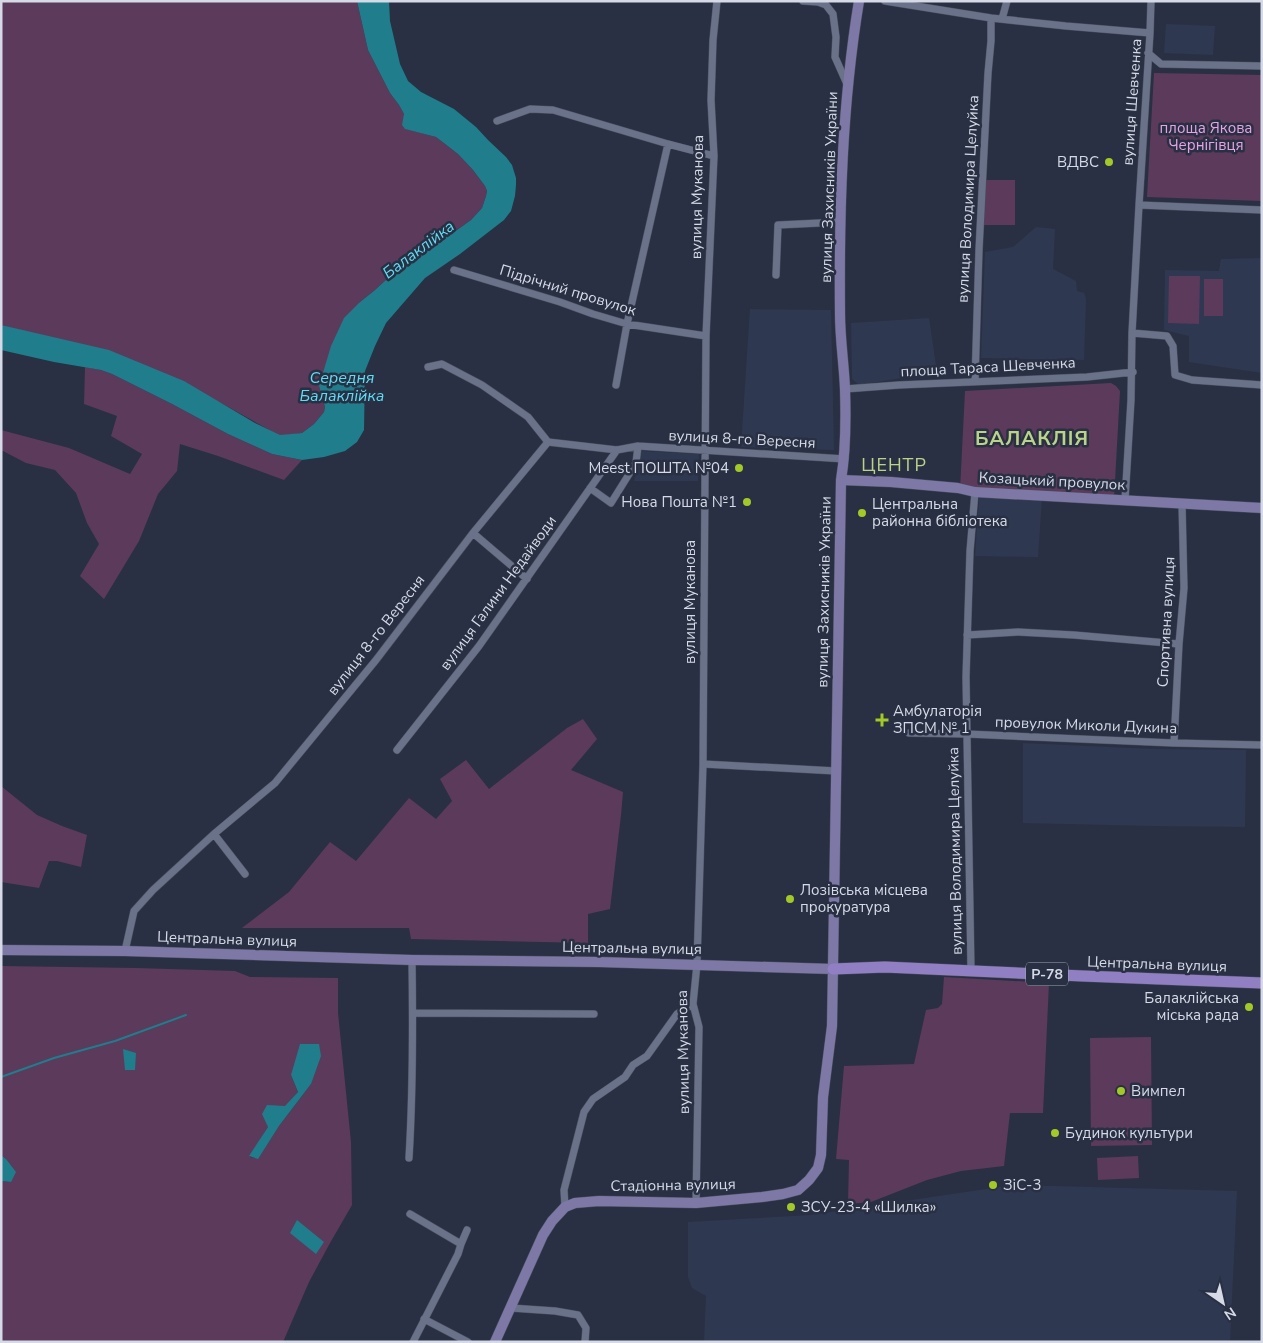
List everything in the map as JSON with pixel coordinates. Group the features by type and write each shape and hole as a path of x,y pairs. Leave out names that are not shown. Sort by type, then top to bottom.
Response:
{"main road":[{"name":"Центральна вулиця","path":"833,969 885,967 1262,983"}],"street":[{"name":"вулиця Муканова","path":"696,1202 699,1027 692,1004 697,964 703,764 706,336 714,156 712,40 717,1"},
{"path":"803,1 818,2 826,5 833,14 836,38 835,57 847,84"},
{"name":"вулиця Захисників України","path":"809,1180 818,1168 822,1155 823,1097 832,1026 839,650 838,594 841,480 845,458 845,389 840,316 841,222 847,84 859,1"},
{"path":"885,1 991,18 1150,32"},
{"path":"1002,19 1006,1"},
{"name":"вулиця Шевченка","path":"1139,205 1151,1"},
{"name":"вулиця Володимира Целуйка","path":"975,381 978,250 991,18"},
{"path":"1148,53 1161,64 1262,66"},
{"path":"496,121 530,109 553,110 714,156"},
{"path":"616,386 627,324 668,144"},
{"path":"1125,500 1139,205 1262,210"},
{"path":"776,275 778,225 841,222"},
{"name":"Підрічний провулок","path":"454,270 627,324 706,336"},
{"path":"1132,333 1167,336 1173,346 1175,374 1192,380 1262,385"},
{"path":"428,368 442,364 482,385 528,417 548,442"},
{"name":"площа Тараса Шевченка","path":"845,389 1132,372"},
{"name":"вулиця 8-го Вересня","path":"125,951 134,911 153,890 214,834 275,782 376,660 473,533 548,442 617,450 638,446 845,458"},
{"path":"590,488 611,503 636,463 638,446"},
{"name":"вулиця Галини Недайводи","path":"397,750 480,646 617,450"},
{"name":"Козацький провулок","path":"841,480 891,482 958,488 975,492 1262,508"},
{"name":"вулиця Володимира Целуйка","path":"971,970 966,676 970,551 975,492"},
{"name":"Спортивна вулиця","path":"1174,742 1178,644 1184,588 1182,504"},
{"path":"473,533 527,580"},
{"path":"967,636 1018,632 1178,644"},
{"name":"провулок Миколи Дукина","path":"909,733 1262,744"},
{"path":"703,764 836,771"},
{"path":"214,834 245,874"},
{"name":"Центральна вулиця","path":"1,950 125,951 412,960 697,964 833,969"},
{"path":"409,1158 412,1115 412,960"},
{"path":"495,1342 543,1235 552,1220 565,1207 564,1190 584,1112 593,1099 624,1077 633,1065 647,1056 677,1014 692,1004"},
{"path":"413,1013 594,1014"},
{"name":"Стадіонна вулиця","path":"565,1207 575,1203 599,1201 696,1202 762,1197 798,1190 809,1180"},
{"path":"410,1214 461,1244"},
{"path":"413,1342 458,1254 467,1230"},
{"path":"510,1308 578,1315 586,1328 585,1342"},
{"path":"424,1320 468,1342"}],"shaded area":[{"path":"1166,24 1215,26 1213,55 1164,53"},
{"path":"1036,227 1055,229 1053,269 1076,281 1077,291 1084,293 1086,299 1084,360 981,358 985,252 1013,247"},
{"path":"1262,258 1262,373 1189,362 1189,336 1164,330 1165,270 1219,271 1221,259"},
{"path":"750,309 831,310 834,450 741,447"},
{"path":"929,318 937,372 859,385 852,379 851,323"},
{"path":"641,451 699,454 698,481 634,481"},
{"path":"982,495 1042,499 1038,557 975,556 979,499"},
{"path":"1023,743 1152,749 1246,750 1245,827 1023,823"},
{"path":"1013,1185 1237,1191 1230,1342 704,1342 706,1296 692,1288 688,1277 688,1222 811,1215"}],"green space":[{"path":"1,1 357,1 368,50 390,93 404,114 406,129 436,137 458,154 473,170 487,191 482,208 471,220 457,230 428,241 360,302 319,386 325,407 324,412 314,424 302,433 280,436 221,403 1,325"},
{"name":"площа Якова Чернігівця","path":"1154,73 1262,75 1262,201 1147,197"},
{"path":"984,180 1015,180 1015,225 984,225"},
{"path":"1169,276 1200,276 1199,324 1168,323"},
{"path":"1204,279 1223,279 1223,316 1204,316"},
{"path":"85,367 112,374 228,434 272,454 302,460 284,480 180,444 177,471 158,494 139,541 104,599 80,576 99,544 87,523 76,493 55,470 26,463 1,450 1,430 69,448 130,474 142,454 111,436 117,416 84,404"},
{"path":"1111,383 1120,391 1114,499 960,490 965,391"},
{"path":"583,719 597,739 571,770 623,792 610,909 588,914 588,943 411,939 409,928 242,928 289,892 330,842 356,861 409,798 436,819 452,801 440,779 466,760 489,789 567,728"},
{"path":"1,786 37,815 87,835 81,867 49,861 39,888 1,882"},
{"path":"1,966 235,971 250,977 338,978 338,1013 351,1142 352,1205 309,1282 283,1342 1,1342 1,1181 11,1182 6,1159 1,1155","holes":["291,1075 311,1084 279,1126 258,1158 250,1157 268,1127 298,1092"]},
{"path":"944,977 1049,983 1043,1113 1010,1113 1004,1166 961,1171 927,1180 871,1202 848,1204 849,1160 836,1159 844,1066 914,1064 926,1010 938,1008 942,1004"},
{"name":"Вимпел","path":"1151,1037 1152,1145 1091,1146 1090,1038"},
{"path":"1138,1156 1139,1178 1098,1180 1097,1158"}],"water":[{"name":"Середня Балаклійка","path":"357,1 389,1 390,21 400,64 408,81 421,92 454,109 476,127 512,165 516,185 511,211 504,220 425,278 386,323 365,371 364,430 357,442 345,451 324,457 302,460 272,454 228,434 112,374 101,370 1,350 1,325 109,350 184,381 255,423 280,435 302,433 314,424 324,412 325,407 319,386 331,346 344,318 428,241 457,230 471,220 482,208 487,191 473,170 458,154 436,137 405,129 402,125 404,114 390,93 368,50"},
{"path":"300,1044 319,1044 321,1056 311,1084 279,1126 258,1159 249,1156 268,1127 262,1114 267,1105 285,1106 298,1092 291,1075"},
{"path":"123,1049 136,1053 135,1070 125,1070"},
{"path":"1,1155 16,1172 11,1182 1,1181"},
{"path":"297,1220 324,1242 316,1254 290,1233"}],"waterway":[{"path":"1,1077 54,1058 115,1041 186,1015"}],"place":[{"name":"ВДВС","path":"1109,162"},
{"name":"Meest ПОШТА №04","path":"739,468"},
{"name":"Нова Пошта №1","path":"747,502"},
{"name":"Центральна районна бібліотека","path":"862,513"},
{"name":"Амбулаторія ЗПСМ № 1","path":"882,720"},
{"name":"Лозівська місцева прокуратура","path":"790,899"},
{"name":"Балаклійська міська рада","path":"1249,1007"},
{"name":"Вимпел","path":"1121,1091"},
{"name":"Будинок культури","path":"1055,1133"},
{"name":"ЗіС-3","path":"993,1185"},
{"name":"ЗСУ-23-4 «Шилка»","path":"791,1207"}],"district":[{"name":"БАЛАКЛІЯ","path":"1032,438"},
{"name":"ЦЕНТР","path":"894,465"}],"water label":[{"name":"Балаклійка","path":"418,249"}]}
